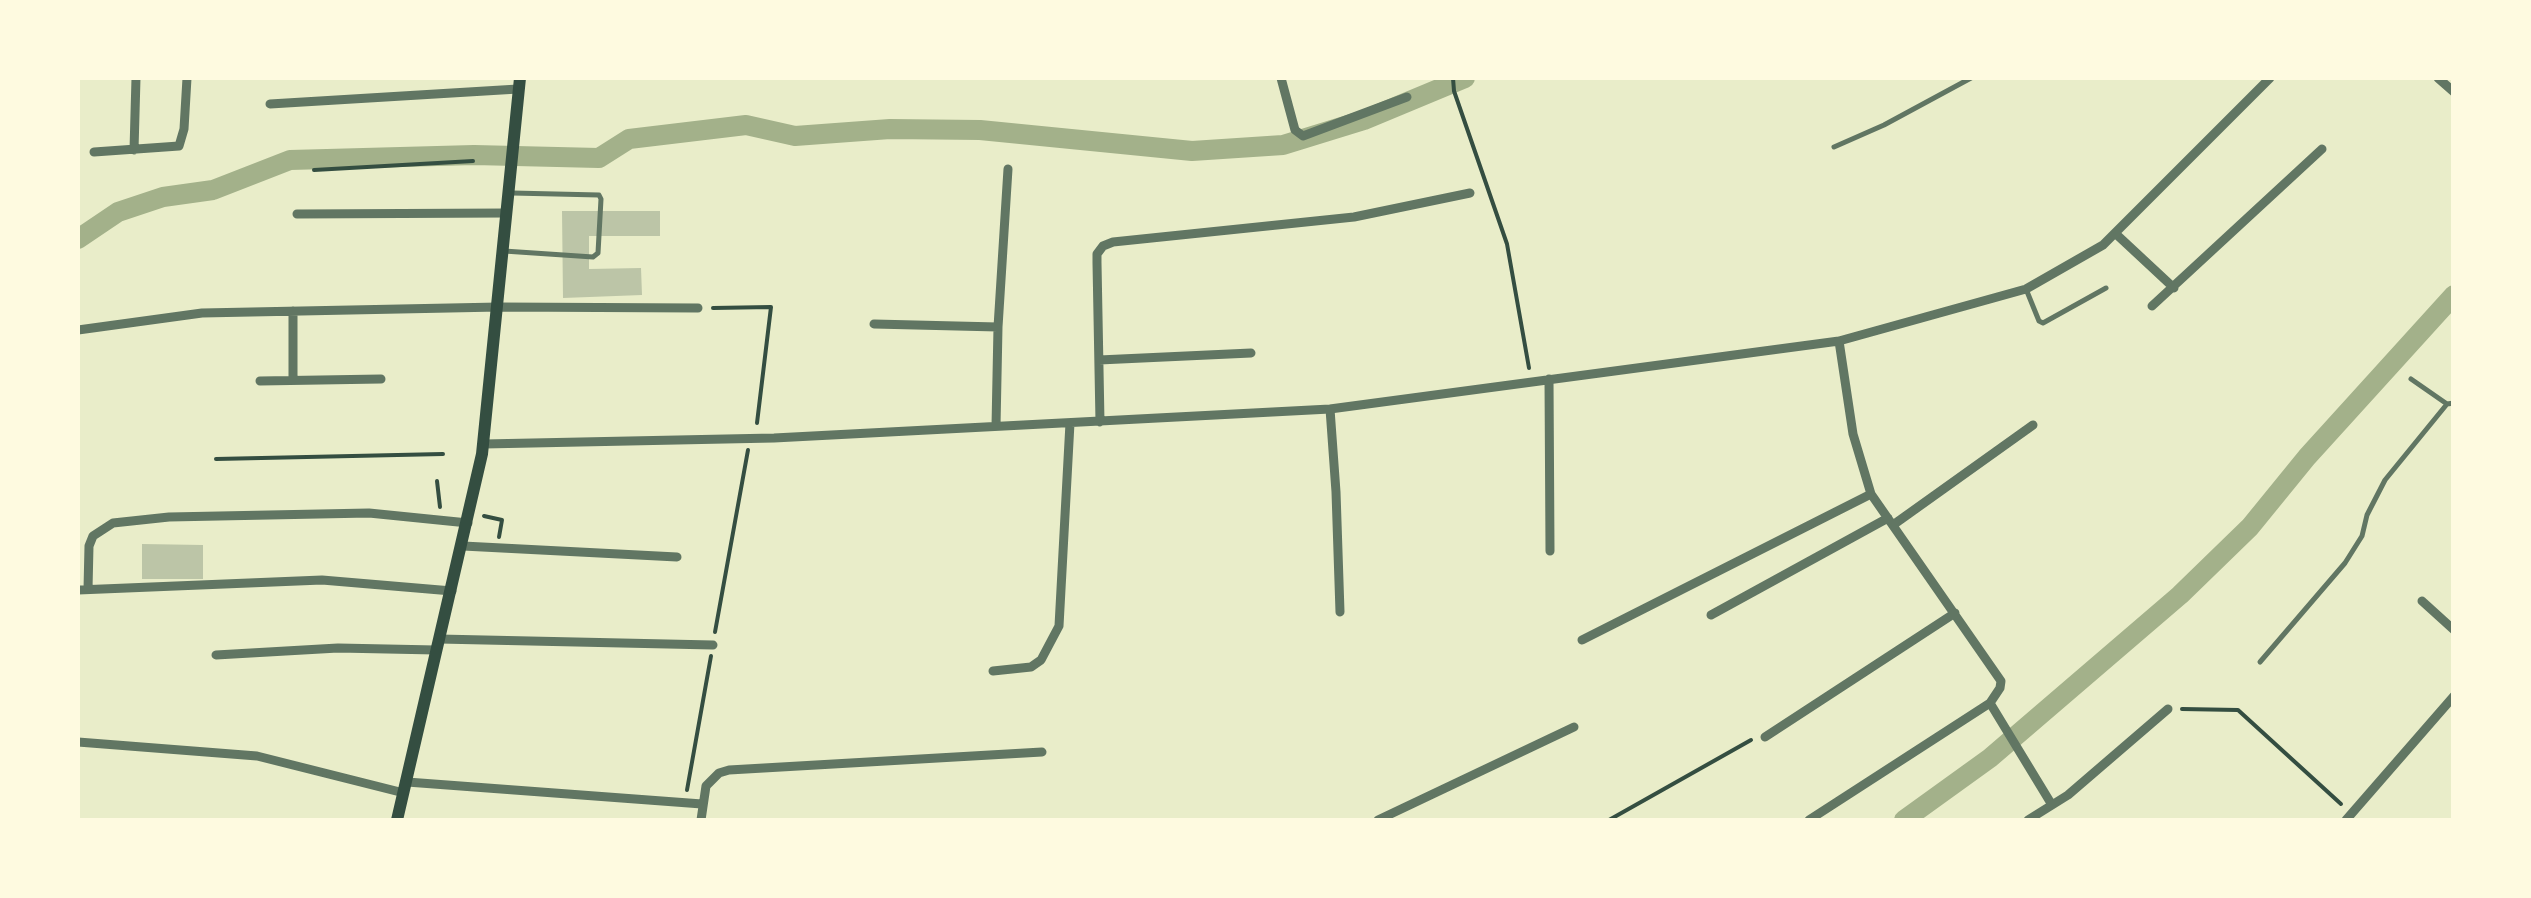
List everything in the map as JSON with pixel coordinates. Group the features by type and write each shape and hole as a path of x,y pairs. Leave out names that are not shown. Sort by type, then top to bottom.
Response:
{"main road":[{"path":"398,820 484,444 519,83"}],"street":[{"path":"134,150 136,78"},
{"path":"94,152 179,146 188,78"},
{"path":"1281,78 1295,130 1303,136 1407,96"},
{"path":"484,444 774,438 1330,410 1839,341 2026,288 2103,245 2270,78"},
{"path":"2438,78 2454,92"},
{"path":"270,104 519,83"},
{"path":"2152,306 2322,149"},
{"path":"996,426 1008,169"},
{"path":"1100,422 1097,254 1102,246 1354,217 1470,193"},
{"path":"297,214 507,214"},
{"path":"2116,234 2174,288"},
{"path":"78,330 202,313 698,308"},
{"path":"293,312 293,380"},
{"path":"874,324 998,327"},
{"path":"1809,820 1990,703 2001,681 1871,494 1853,434 1839,341"},
{"path":"1099,360 1251,352"},
{"path":"260,381 382,379"},
{"path":"1549,379 1550,551"},
{"path":"1330,410 1340,612"},
{"path":"993,671 1031,667 1041,660 1059,626 1070,423"},
{"path":"1711,615 1891,522 2033,425"},
{"path":"1582,640 1871,494"},
{"path":"452,592 322,580 83,589 92,536 114,523 169,517 369,514 468,524"},
{"path":"463,546 677,557"},
{"path":"2422,601 2454,630"},
{"path":"1765,737 1955,613"},
{"path":"216,655 437,644 713,645"},
{"path":"2349,817 2454,696"},
{"path":"1990,703 2052,805"},
{"path":"2028,820 2052,805 2168,709"},
{"path":"1378,820 1574,727"},
{"path":"78,742 257,756 406,787 702,804"},
{"path":"702,820 706,786 712,778 729,770 1042,752"}],"lane":[{"path":"1834,147 1972,78"},
{"path":"504,251 593,257 598,253 599,195 509,193"},
{"path":"2026,288 2039,320 2044,323 2106,288"},
{"path":"2260,662 2345,563 2362,536 2367,515 2385,480 2450,403 2412,379"}],"path":[{"path":"1453,78 1454,91 1507,244 1533,383"},
{"path":"314,170 473,161"},
{"path":"216,459 443,454"},
{"path":"437,481 438,506"},
{"path":"499,541 502,520"},
{"path":"685,802 713,645"},
{"path":"2168,709 2238,710 2349,817"},
{"path":"1609,820 1754,738 1765,737"}],"building":[{"path":"562,211 660,211 660,236 589,236 589,269 641,268 642,295 563,298"},
{"path":"142,544 203,545 203,579 142,579"}],"waterway":[{"path":"78,239 118,212 163,197 213,190 290,160 474,155 599,158 629,139 746,125 795,136 890,129 980,130 1192,151 1283,145 1364,120 1465,78"},
{"path":"1904,820 1990,758 2180,595 2250,527 2307,457 2454,295"}]}
